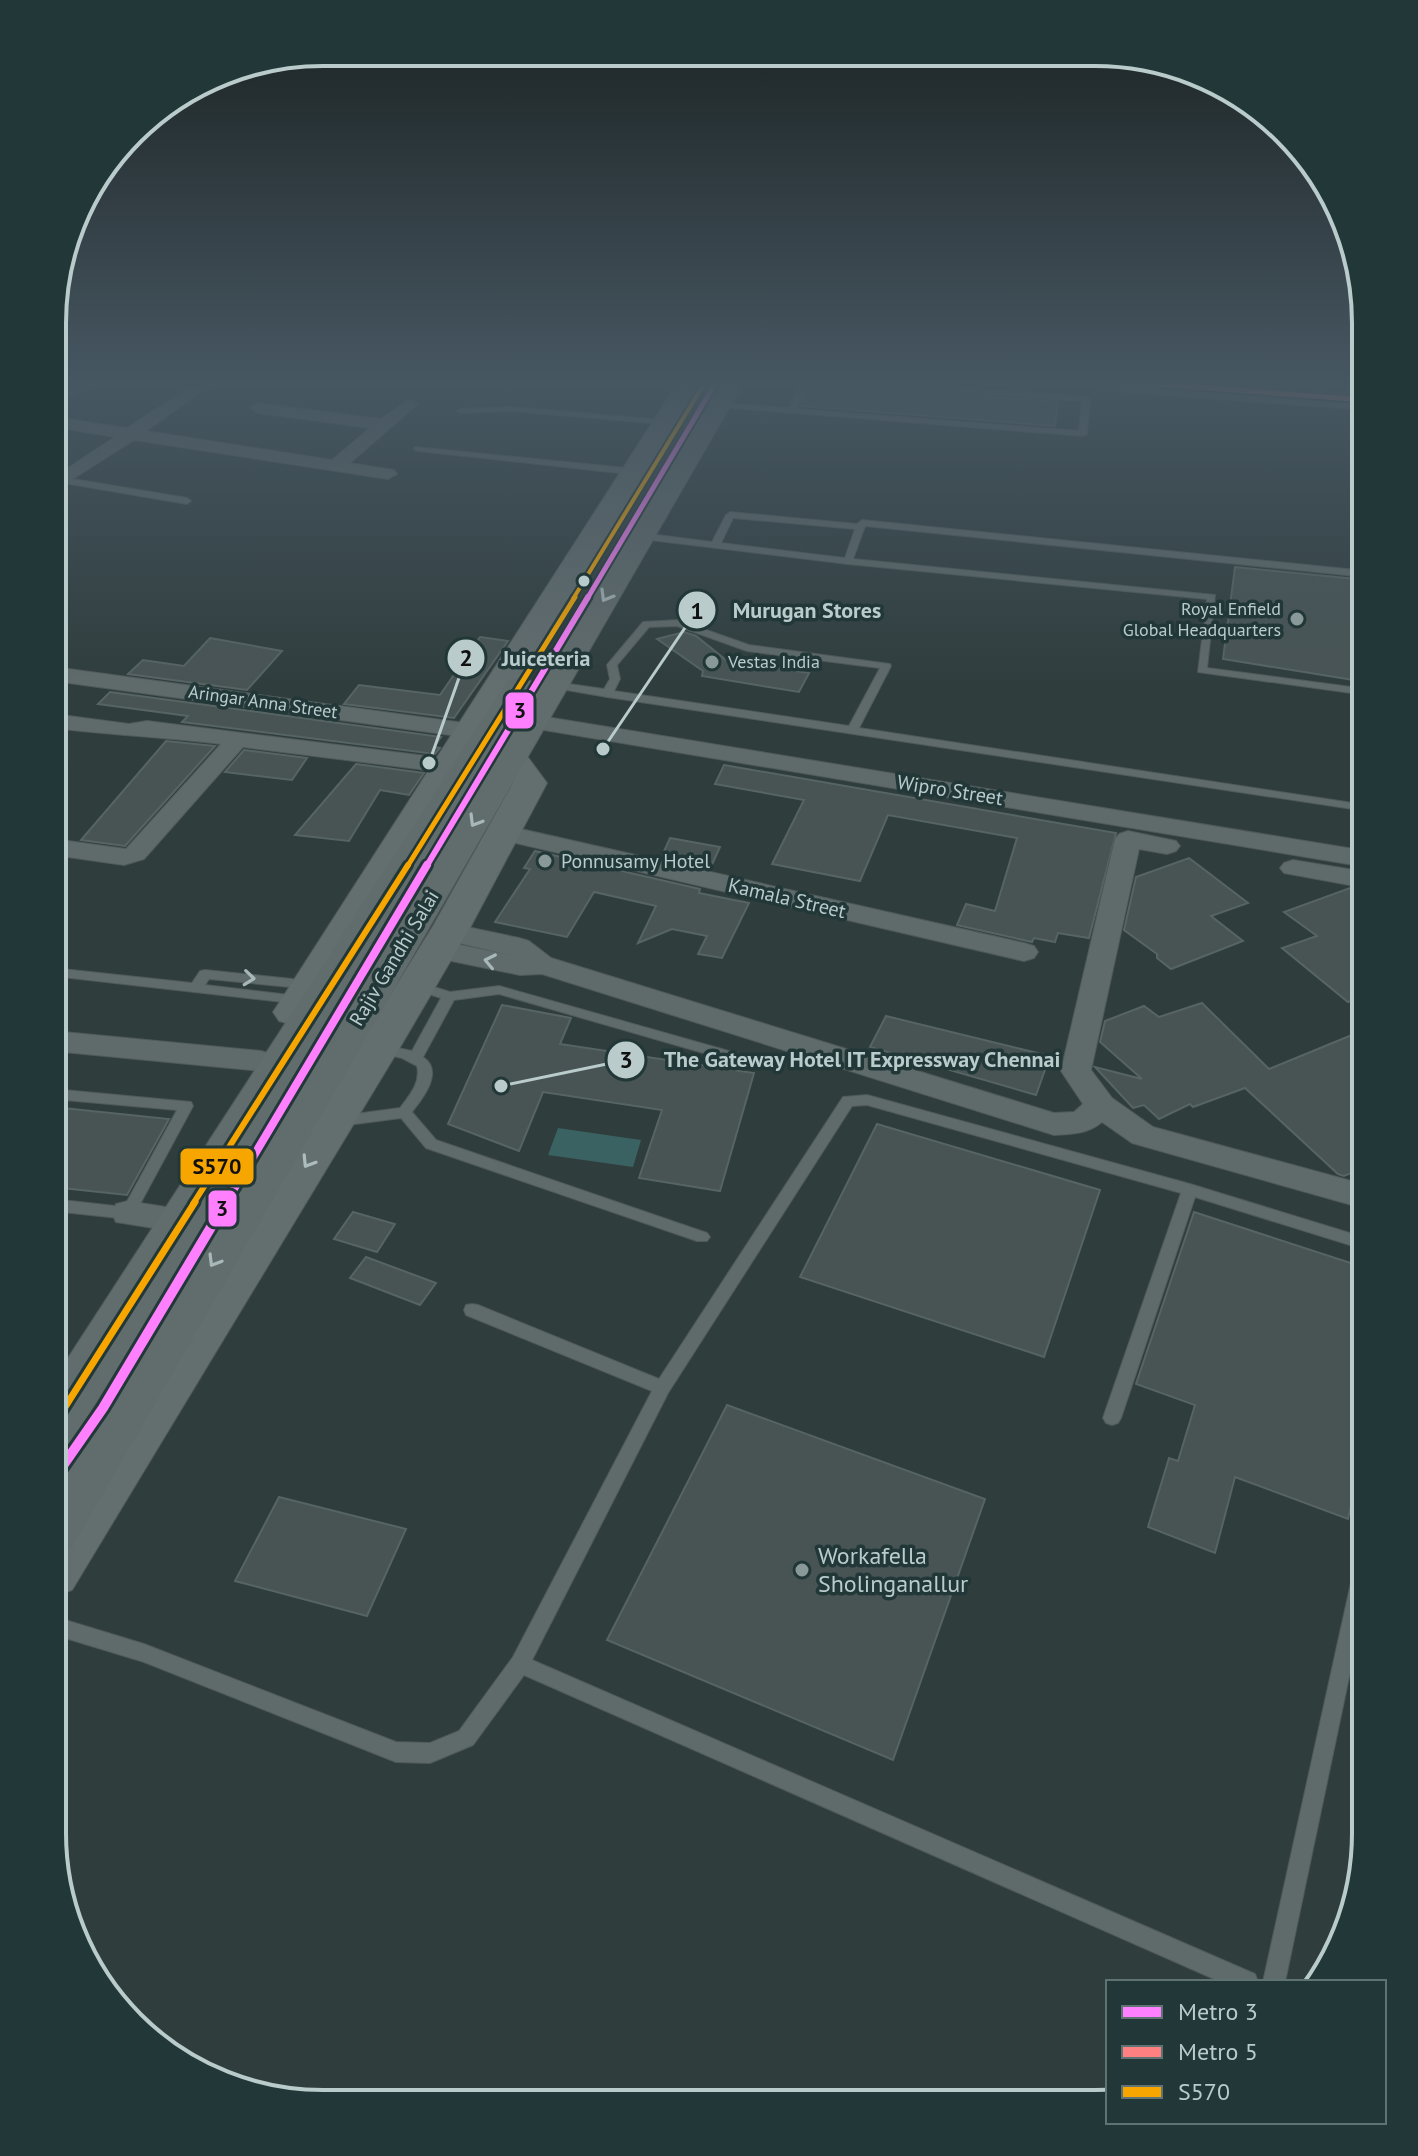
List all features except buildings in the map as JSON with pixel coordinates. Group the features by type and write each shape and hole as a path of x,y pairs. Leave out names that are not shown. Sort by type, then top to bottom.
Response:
{"main road":[{"name":"Rajiv Gandhi Salai","path":"66,1407 233,1142 288,1032 496,726 652,485"},
{"name":"Rajiv Gandhi Salai","path":"66,1507 280,1150 325,1104 512,759 642,536 667,485"},
{"path":"288,1032 274,1085 283,1093 303,1093 325,1104"},
{"path":"233,1142 257,1134 273,1136 280,1150"},
{"path":"66,1432 106,1444"}],"street":[{"path":"66,1358 144,1215 288,1032 560,586 628,485"},
{"name":"Aringar Anna Street","path":"66,676 472,731"},
{"name":"Wipro Street","path":"534,722 1130,830 1352,857"},
{"path":"66,723 129,731 147,728 450,766"},
{"path":"66,849 124,857 135,854 238,739"},
{"path":"66,1548 325,1104 397,1054 437,965 530,783 512,759"},
{"path":"1351,1193 1143,1135 1101,1106 1076,1071 1130,830 1352,877"},
{"name":"Kamala Street","path":"503,833 1024,952"},
{"path":"437,965 543,965 1054,1124 1082,1122 1101,1106"},
{"path":"66,1041 288,1032"}],"lane":[{"path":"70,485 187,501"},
{"path":"715,545 730,515 860,527"},
{"path":"848,561 862,523 1352,573"},
{"path":"642,536 848,561 1212,597 1202,670 1352,690"},
{"path":"607,694 615,679 612,665 646,624 678,623 747,648 886,666 852,731"},
{"path":"555,685 1352,806"},
{"path":"437,965 499,990 752,1062"},
{"path":"66,973 196,988 288,1032"},
{"path":"397,1054 423,1063 426,1075 417,1096 404,1112"},
{"path":"66,1095 186,1106 144,1215 66,1206"},
{"path":"66,1629 144,1653 396,1752 430,1753 466,1738 520,1664 662,1388 848,1101 867,1100 1190,1190 1351,1240"},
{"path":"325,1104 404,1112 431,1144 702,1237"},
{"path":"1112,1418 1190,1190"},
{"path":"472,1310 662,1388"},
{"path":"1274,1980 1351,1624"},
{"path":"520,1664 1242,1980"}],"water":[{"path":"558,1128 641,1140 633,1167 548,1155"}],"metro line":[{"name":"3","path":"66,1461 103,1408 655,485"}],"transit line":[{"name":"S570","path":"66,1405 488,739 643,485"}],"place":[{"name":"Royal Enfield Global Headquarters","path":"1297,619"},
{"name":"Vestas India","path":"712,662"},
{"name":"Murugan Stores","path":"603,749"},
{"name":"Juiceteria","path":"429,763"},
{"name":"Ponnusamy Hotel","path":"545,861"},
{"name":"The Gateway Hotel IT Expressway Chennai","path":"501,1086"},
{"name":"Workafella Sholinganallur","path":"802,1570"}]}
